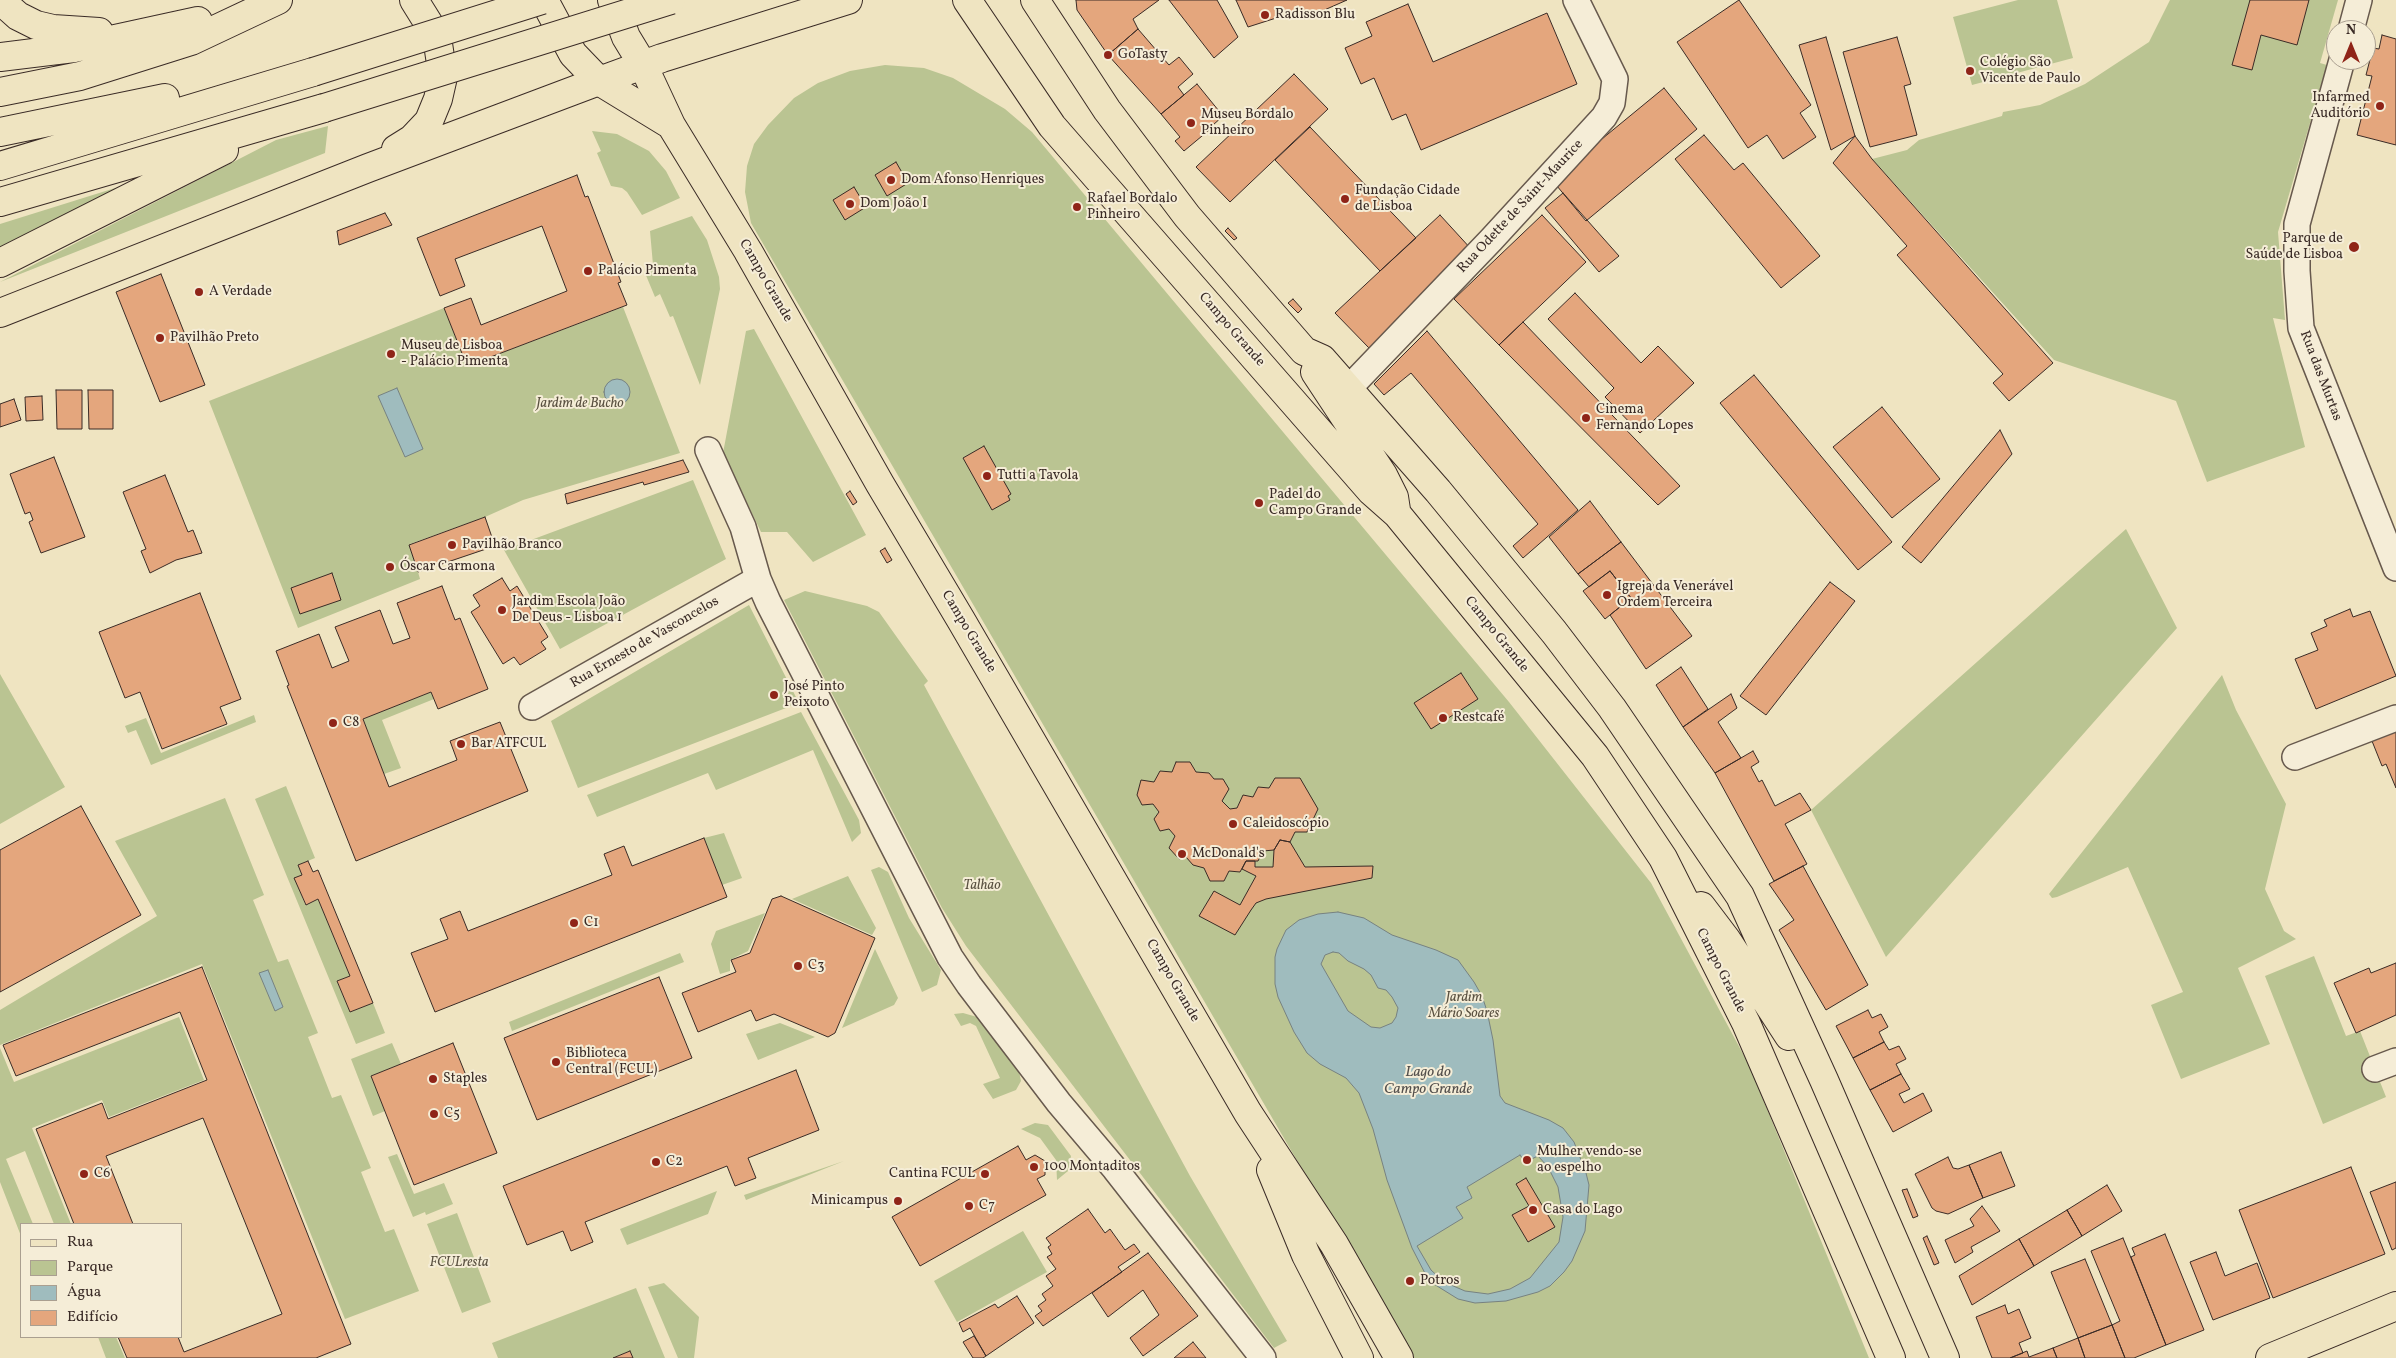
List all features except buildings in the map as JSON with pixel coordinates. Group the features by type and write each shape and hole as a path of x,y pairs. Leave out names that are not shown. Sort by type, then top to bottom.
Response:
{"main road":[{"path":"0,0 18,16 36,25 53,29 145,34"},
{"path":"0,57 74,48 145,34 278,0"},
{"path":"0,92 80,76 190,41 278,0"},
{"path":"368,168 412,139 429,122 438,99 443,78 437,37 414,0"},
{"path":"0,166 244,91 313,72 543,0 573,54 598,81 671,125"},
{"name":"Campo Grande","path":"612,0 626,37 643,65 671,125 748,251 880,484 1248,1113 1334,1244 1400,1358"},
{"path":"0,202 324,108 671,0"},
{"path":"0,313 368,168 598,81 848,0"},
{"name":"Campo Grande","path":"966,0 1052,126 1371,491 1397,514 1595,756 1663,858 1746,1023 1891,1358"},
{"path":"1043,7 1107,110 1187,216 1304,351 1312,368 1383,475 1394,497 1397,514"},
{"path":"0,132 49,120 83,116 197,93 244,91"},
{"path":"0,264 279,121"},
{"path":"1304,351 1322,359 1438,490 1554,632 1658,774 1740,896 1824,1080 1945,1358"},
{"path":"1663,858 1726,939 1794,1044 1824,1080"},
{"name":"Campo Grande","path":"1248,1113 1306,1255 1360,1358"},
{"path":"2270,1358 2395,1308"}],"street":[{"name":"Rua Odette de Saint-Maurice","path":"1348,389 1498,233 1604,117 1612,103 1615,79 1576,0"},
{"path":"2354,20 2359,0"},
{"name":"Rua das Murtas","path":"2339,70 2297,224 2296,271 2301,328 2396,568"},
{"path":"708,450 743,527 758,579 877,819 950,957 968,985 1059,1103 1115,1169 1263,1358"},
{"name":"Rua Ernesto de Vasconcelos","path":"532,707 758,579"},
{"path":"2295,757 2396,718"}],"green space":[{"path":"2018,0 2057,0 2073,58 1972,85 1953,17"},
{"path":"2170,0 2338,0 2332,20 2326,20 2326,42 2320,63 2326,65 2326,68 2278,232 2285,320 2273,318 2305,447 2207,482 2176,401 2054,360 1872,159 1907,150 1919,140 2002,116 2003,112 2040,105 2085,84 2149,42"},
{"name":"Jardim Mário Soares","path":"885,65 924,68 953,78 1005,109 1032,132 1509,702 1651,883 1749,1065 1869,1358 1412,1358 751,223 745,192 747,166 754,144 768,125 794,98 818,83 850,71"},
{"path":"328,126 325,153 0,282 276,140"},
{"path":"592,131 617,134 649,151 666,171 680,198 642,215 627,192 622,188 611,186 597,153 601,151"},
{"path":"144,179 0,248 0,224"},
{"path":"692,216 707,240 719,277 720,289 700,385 673,316 670,317 660,294 655,297 645,273 653,265 650,231"},
{"name":"Jardim de Bucho","path":"623,307 680,453 523,500 485,517 410,544 420,579 298,628 209,401 444,308 467,366"},
{"path":"754,329 866,535 813,562 787,532 761,532 723,453 746,331"},
{"path":"693,480 726,559 560,649 504,550"},
{"path":"2126,529 2177,628 1886,957 1811,810"},
{"name":"Talhão","path":"805,591 867,606 879,612 928,681 924,685 1190,1176 1287,1341 1274,1348 966,946 942,908 784,600"},
{"path":"749,605 799,703 578,788 551,721"},
{"path":"0,674 65,787 0,824"},
{"path":"2222,675 2236,710 2286,804 2265,889 2284,931 2296,939 2238,968 2270,1044 2181,1079 2151,1005 2183,992 2128,867 2057,897 2052,898 2049,894"},
{"path":"431,692 434,699 382,720 401,768 384,774 363,719"},
{"path":"801,712 859,820 861,833 852,842 813,750 716,790 708,773 597,817 587,795"},
{"path":"254,715 256,722 151,765 136,730 128,733 125,726 146,718 161,753"},
{"path":"286,786 315,858 298,865 302,875 295,879 305,904 318,899 350,976 337,981 350,1012 373,1003 385,1033 356,1044 255,799"},
{"path":"225,798 264,895 253,900 278,962 288,959 318,1033 308,1037 332,1098 341,1095 371,1168 361,1172 385,1232 394,1229 419,1291 345,1319 202,964 0,1045 0,1010 157,916 115,841"},
{"path":"724,833 742,878 722,885 704,838"},
{"path":"879,867 888,872 909,918 941,970 937,985 922,992 871,870"},
{"path":"848,876 876,928 872,935 792,899"},
{"path":"765,913 748,951 730,960 730,971 720,974 711,944 716,931"},
{"path":"875,949 898,998 894,1005 842,1028"},
{"path":"680,953 684,962 512,1031 509,1022"},
{"path":"2314,956 2346,1036 2360,1031 2386,1097 2323,1124 2265,976"},
{"path":"963,1013 977,1017 1019,1071 1021,1081 1016,1090 993,1099 983,1084 1000,1078 976,1026 970,1023 961,1026 954,1014"},
{"path":"179,1017 204,1080 109,1117 102,1100 32,1128 71,1223 54,1223 25,1151 6,1159 33,1223 20,1223 20,1233 0,1182 0,1048 14,1082"},
{"path":"780,1023 815,1037 758,1060 746,1034"},
{"path":"392,1043 401,1064 371,1076 385,1111 373,1116 351,1059"},
{"path":"1035,1123 1048,1125 1071,1156 1068,1171 1057,1180 1056,1160 1040,1138 1021,1129"},
{"path":"397,1154 414,1194 444,1183 453,1204 426,1215 425,1212 413,1217 388,1157"},
{"path":"844,1161 746,1200 744,1195"},
{"path":"717,1191 708,1214 627,1245 620,1229"},
{"name":"FCULresta","path":"457,1213 491,1302 462,1313 427,1224"},
{"path":"1023,1231 1047,1272 957,1322 934,1281"},
{"path":"664,1283 699,1317 694,1358 678,1358 648,1287"},
{"path":"636,1288 665,1358 633,1358 630,1351 613,1358 498,1358 492,1343"},
{"path":"98,1338 116,1338 125,1358 106,1358"}],"water":[{"path":"617,379 626,383 630,392 626,401 617,405 608,401 604,392 608,383"},
{"path":"397,388 423,449 405,457 378,396"},
{"name":"Lago do Campo Grande","path":"1338,912 1364,918 1392,935 1436,950 1458,960 1482,996 1487,1011 1493,1040 1500,1096 1505,1103 1549,1120 1563,1128 1574,1142 1589,1185 1585,1231 1572,1261 1550,1286 1538,1292 1506,1301 1475,1303 1458,1299 1429,1281 1412,1248 1387,1180 1373,1129 1359,1093 1346,1078 1320,1064 1307,1053 1294,1032 1278,997 1275,984 1275,957 1286,930 1299,920 1318,914","holes":["1333,952 1339,953 1348,961 1364,969 1371,975 1378,988 1386,990 1392,997 1398,1008 1392,1023 1380,1028 1371,1027 1348,1011 1321,964 1325,955","1520,1155 1525,1162 1538,1156 1548,1167 1558,1187 1563,1217 1559,1242 1530,1278 1510,1289 1488,1294 1465,1291 1444,1282 1431,1270 1417,1246 1463,1218 1456,1207 1472,1198 1467,1187"]},
{"path":"268,970 283,1007 275,1011 259,973"}],"place":[{"name":"Radisson Blu","path":"1265,15"},
{"name":"GoTasty","path":"1108,55"},
{"name":"Colégio São Vicente de Paulo","path":"1970,71"},
{"name":"Infarmed Auditório","path":"2380,106"},
{"name":"Museu Bordalo Pinheiro","path":"1191,123"},
{"name":"Dom Afonso Henriques","path":"891,180"},
{"name":"Fundação Cidade de Lisboa","path":"1345,199"},
{"name":"Dom João I","path":"850,204"},
{"name":"Rafael Bordalo Pinheiro","path":"1077,207"},
{"name":"Parque de Saúde de Lisboa","path":"2354,247"},
{"name":"Palácio Pimenta","path":"588,271"},
{"name":"A Verdade","path":"199,292"},
{"name":"Pavilhão Preto","path":"160,338"},
{"name":"Museu de Lisboa - Palácio Pimenta","path":"391,354"},
{"name":"Cinema Fernando Lopes","path":"1586,418"},
{"name":"Tutti a Tavola","path":"987,476"},
{"name":"Padel do Campo Grande","path":"1259,503"},
{"name":"Pavilhão Branco","path":"452,545"},
{"name":"Óscar Carmona","path":"390,567"},
{"name":"Igreja da Venerável Ordem Terceira","path":"1607,595"},
{"name":"Jardim Escola João De Deus - Lisboa 1","path":"502,610"},
{"name":"José Pinto Peixoto","path":"774,695"},
{"name":"Restcafé","path":"1443,718"},
{"name":"C8","path":"333,723"},
{"name":"Bar ATFCUL","path":"461,744"},
{"name":"Caleidoscópio","path":"1233,824"},
{"name":"McDonald's","path":"1182,854"},
{"name":"C1","path":"574,923"},
{"name":"C3","path":"798,966"},
{"name":"Biblioteca Central (FCUL)","path":"556,1062"},
{"name":"Staples","path":"433,1079"},
{"name":"C5","path":"434,1114"},
{"name":"Mulher vendo-se ao espelho","path":"1527,1160"},
{"name":"C2","path":"656,1162"},
{"name":"100 Montaditos","path":"1034,1167"},
{"name":"C6","path":"84,1174"},
{"name":"Cantina FCUL","path":"985,1174"},
{"name":"Minicampus","path":"898,1201"},
{"name":"C7","path":"969,1206"},
{"name":"Casa do Lago","path":"1533,1210"},
{"name":"Potros","path":"1410,1281"}]}
